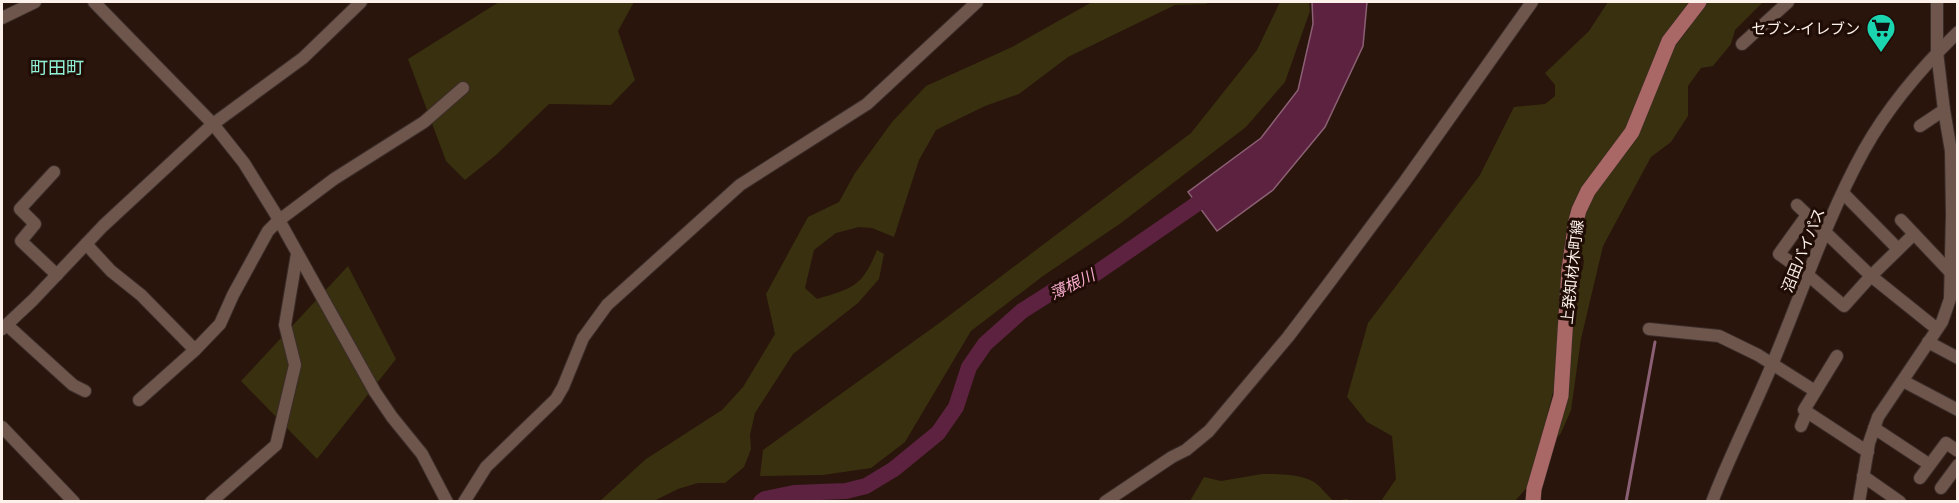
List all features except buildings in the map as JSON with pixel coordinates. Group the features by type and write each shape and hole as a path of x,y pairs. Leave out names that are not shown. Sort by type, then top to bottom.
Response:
{"main road":[{"name":"上発知材木町線","path":"1533,501 1534,489 1561,396 1569,269 1579,210 1588,191 1632,132 1669,41 1699,2"}],"street":[{"path":"2,18 35,2"},
{"path":"94,2 213,124 244,163 375,392 422,454 447,501"},
{"path":"85,391 73,386 4,327 103,226 213,124 303,58 361,2"},
{"path":"464,501 486,467 556,399 583,338 607,305 740,185 867,104 978,2"},
{"path":"1105,501 1186,450 1209,431 1288,337 1326,287 1405,181 1532,2"},
{"path":"1742,44 1788,2"},
{"path":"1859,501 1874,428 1882,410 1937,328 1952,310 1954,149 1944,111 1937,52 1937,2"},
{"name":"沼田バイパス","path":"1712,501 1729,457 1772,365 1824,234 1865,149 1888,114 1937,52 1958,32"},
{"path":"139,400 195,350 220,324 268,231 278,221 334,179 424,122 463,88"},
{"path":"1920,126 1944,111"},
{"path":"54,172 20,209 35,224 21,241 57,275"},
{"path":"1843,193 1899,249"},
{"path":"1797,205 1824,234 1870,276 1937,328"},
{"path":"1793,264 1779,254 1807,215"},
{"path":"1901,220 1951,273"},
{"path":"1809,276 1844,306 1870,276 1914,234"},
{"path":"86,244 111,271 141,295 195,350"},
{"path":"211,501 276,445 295,365 285,325 297,254"},
{"path":"1649,329 1719,336 1758,356 1815,391"},
{"path":"1928,342 1958,358"},
{"path":"1837,356 1804,410 1868,452"},
{"path":"1903,381 1958,410"},
{"path":"1801,426 1808,412"},
{"path":"2,427 74,501"},
{"path":"1874,428 1924,461"},
{"path":"1920,478 1946,443 1958,451"},
{"path":"1941,488 1958,465"},
{"path":"1863,476 1900,501"}],"shaded area":[{"path":"499,2 634,2 618,31 635,80 611,105 549,104 496,155 465,180 446,161 408,59"},
{"path":"1092,2 1210,2 1175,5 1068,57 1019,94 985,106 936,130 919,160 894,237 872,228 859,227 836,233 814,250 805,288 817,299 855,284 866,272 877,250 884,254 879,279 858,303 793,354 755,413 750,435 751,449 744,467 725,483 698,483 678,489 654,501 600,501 646,459 722,410 743,387 775,334 766,294 808,217 839,202 855,173 892,122 926,86 1012,47"},
{"path":"1280,2 1309,2 1310,11 1285,82 1246,127 1121,223 1043,276 971,331 905,442 871,468 823,475 760,476 763,450 942,321 1191,133 1257,50"},
{"path":"1312,2 1367,2 1363,46 1325,127 1273,190 1217,231 1188,192 1261,138 1298,90 1313,24"},
{"path":"1608,2 1692,2 1627,131 1585,183 1572,206 1567,235 1554,388 1530,484 1515,501 1381,501 1396,479 1392,436 1367,422 1347,397 1368,323 1480,175 1514,107 1545,104 1555,96 1555,85 1545,73 1589,31"},
{"path":"1703,2 1763,2 1735,30 1731,44 1713,66 1701,68 1688,86 1688,116 1671,142 1651,157 1603,246 1581,339 1571,410 1561,433 1555,440 1574,276 1583,269 1584,260 1575,254 1577,235 1590,196 1667,56 1688,30"},
{"path":"348,266 396,359 317,459 241,381"},
{"path":"1262,474 1289,475 1309,479 1334,501 1190,501 1204,477 1221,481"}],"waterway":[{"name":"薄根川","path":"761,502 765,499 794,493 846,491 866,486 894,469 938,433 956,407 969,367 985,344 1022,311 1055,290 1092,276 1214,192"},
{"path":"1626,502 1655,342"}],"place":[{"name":"セブン-イレブン","path":"1881,54"}],"district":[{"name":"町田町","path":"57,67"}]}
